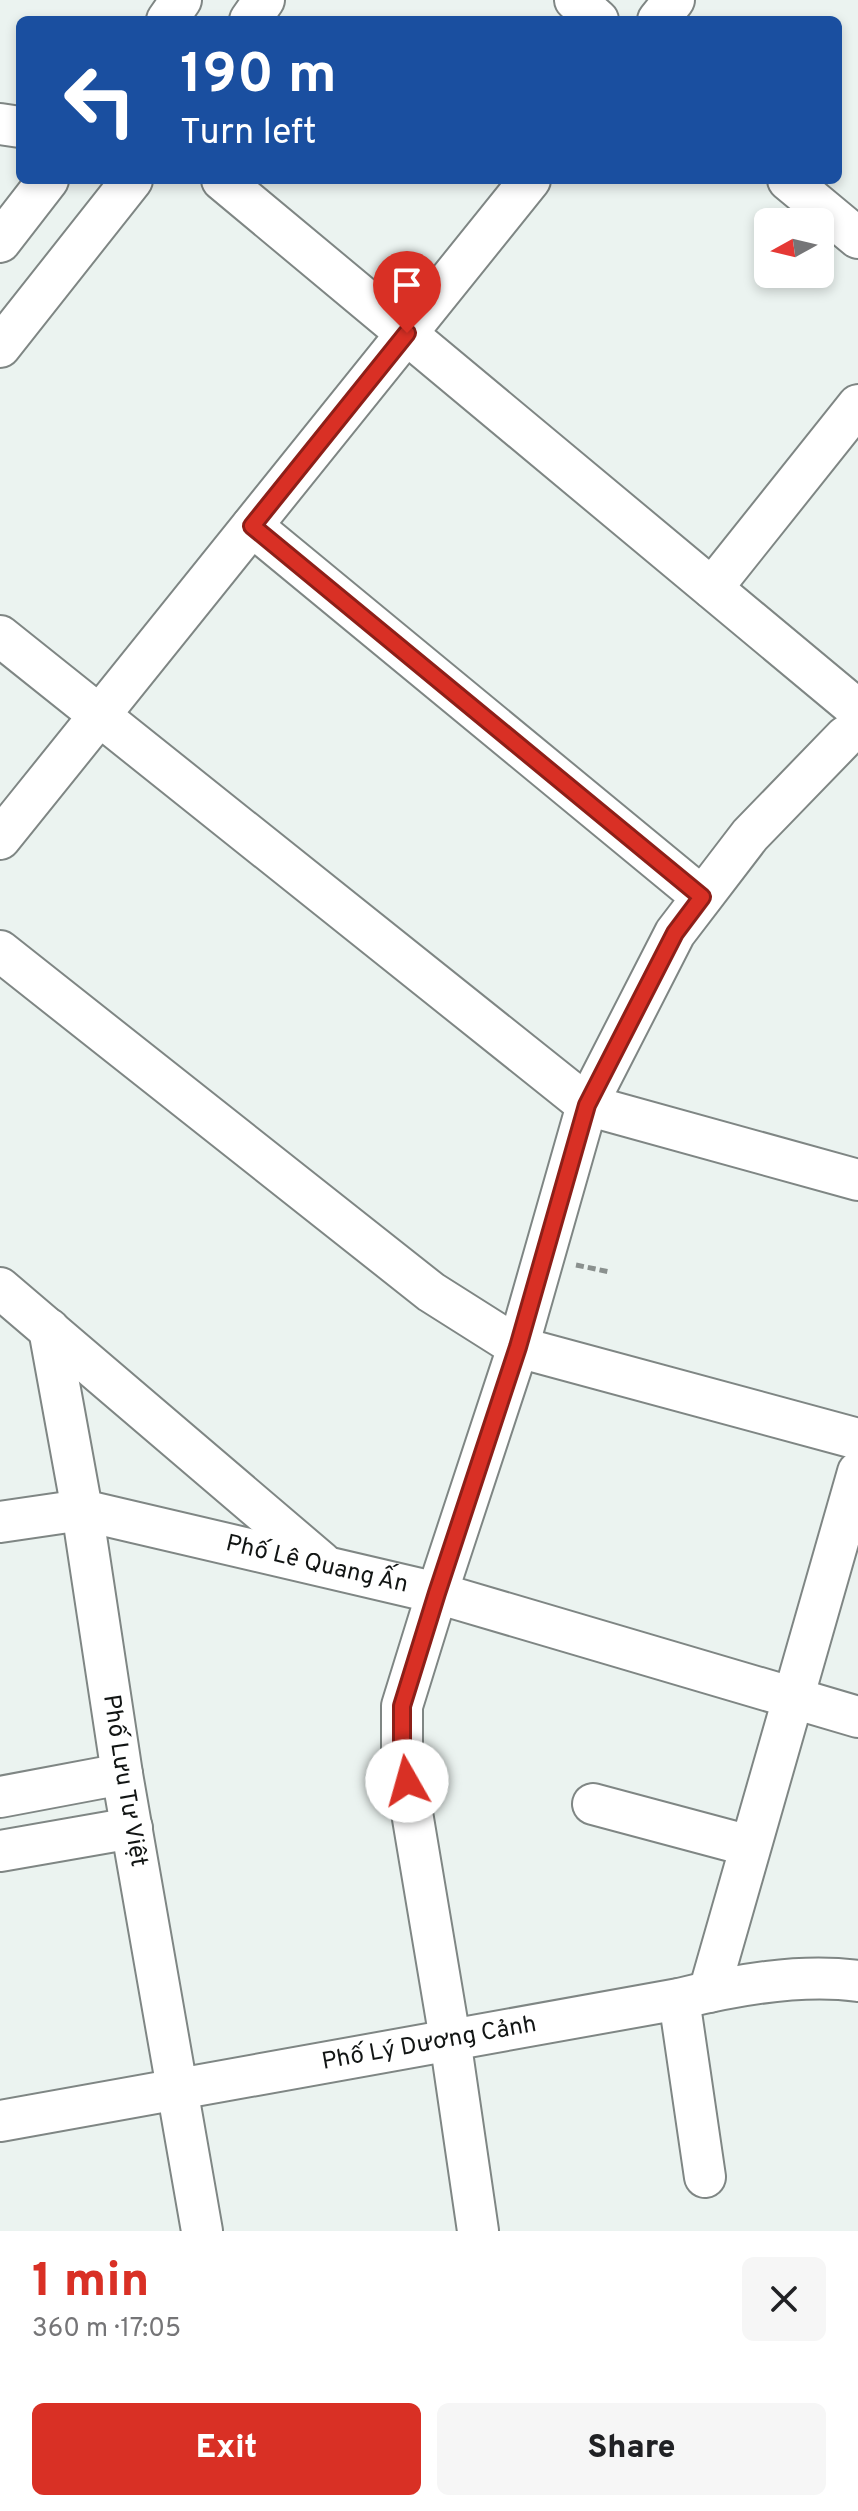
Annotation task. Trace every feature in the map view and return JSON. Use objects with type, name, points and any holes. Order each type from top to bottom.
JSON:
[{"type":"street","points":[[575,0],[593,16]]},
{"type":"street","points":[[661,16],[674,0]]},
{"type":"street","points":[[0,242],[45,184]]},
{"type":"street","points":[[0,347],[129,184]]},
{"type":"street","points":[[227,184],[858,710]]},
{"type":"street","points":[[0,839],[527,184]]},
{"type":"street","points":[[793,184],[858,238]]},
{"type":"street","points":[[712,588],[858,405]]},
{"type":"street","points":[[252,526],[702,897]]},
{"type":"street","points":[[0,636],[587,1105],[858,1180]]},
{"type":"street","points":[[478,2231],[450,2039],[402,1753],[402,1706],[518,1347],[587,1105],[675,933],[750,835],[845,737],[858,728]]},
{"type":"street","points":[[0,951],[431,1292],[518,1347],[858,1439]]},
{"type":"street","points":[[0,1288],[327,1567]]},
{"type":"street","name":"Phố Lưu Tư Việt","points":[[49,1329],[82,1510],[122,1774],[202,2231]]},
{"type":"street","points":[[705,2177],[694,1996],[750,1846],[858,1472]]},
{"type":"street","name":"Phố Lê Quang Ấn","points":[[0,1522],[82,1510],[437,1593],[858,1717]]},
{"type":"street","points":[[0,1797],[122,1774]]},
{"type":"street","points":[[593,1804],[750,1846]]},
{"type":"street","points":[[0,1851],[132,1828]]},
{"type":"street","name":"Phố Lý Dương Cảnh","points":[[0,2121],[694,1996],[795,1980],[858,1981]]},
{"type":"route","points":[[407,333],[252,526],[702,897],[675,933],[587,1105],[518,1347],[402,1706],[402,1753],[407,1781]]}]
